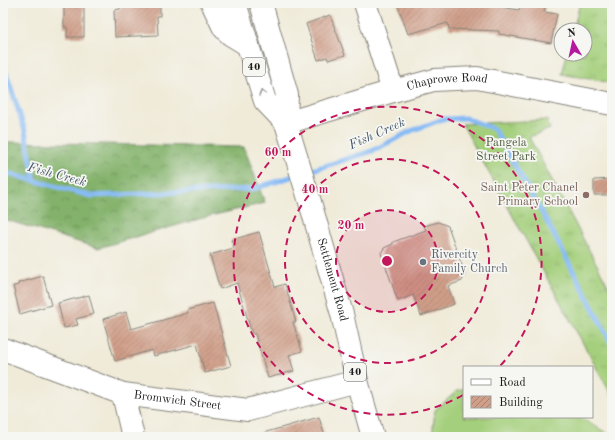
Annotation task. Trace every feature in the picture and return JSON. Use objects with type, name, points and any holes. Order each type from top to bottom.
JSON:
[{"type":"street","points":[[212,3],[224,28],[230,34],[248,45],[254,38],[255,25],[248,3]]},
{"type":"street","name":"Settlement Road","points":[[235,3],[265,101],[286,123]]},
{"type":"street","name":"Settlement Road","points":[[260,3],[287,95],[286,123],[342,314],[357,381],[373,437]]},
{"type":"street","points":[[365,3],[393,90]]},
{"type":"street","name":"Chaprowe Road","points":[[286,123],[393,90],[434,80],[455,78],[477,78],[612,104]]},
{"type":"street","name":"Bromwich Street","points":[[3,349],[123,394],[248,410],[357,381]]},
{"type":"street","points":[[123,394],[133,437]]},
{"type":"green space","points":[[580,3],[612,3],[612,83],[562,74],[565,62],[593,62],[593,22],[575,22]]},
{"type":"green space","name":"Pangela Street Park","points":[[547,120],[550,129],[529,137],[612,293],[612,396],[462,124]]},
{"type":"green space","points":[[3,141],[244,147],[265,203],[206,217],[98,248],[3,219]]},
{"type":"green space","points":[[463,389],[463,418],[582,418],[610,435],[610,437],[432,437],[435,410],[457,391]]},
{"type":"building","points":[[64,3],[84,3],[84,37],[67,37],[67,27],[64,27]]},
{"type":"building","points":[[121,3],[160,3],[160,16],[157,16],[158,35],[115,37],[114,10],[120,9]]},
{"type":"building","points":[[397,3],[488,3],[488,5],[519,10],[521,3],[546,3],[544,12],[557,14],[555,22],[553,22],[551,43],[499,34],[499,31],[449,29],[448,23],[408,34]]},
{"type":"building","points":[[330,15],[345,55],[328,60],[327,57],[318,60],[306,24]]},
{"type":"building","points":[[612,179],[612,195],[594,195],[594,180]]},
{"type":"building","name":"Rivercity Family Church","points":[[438,222],[448,226],[465,274],[462,281],[448,286],[454,304],[421,316],[413,295],[398,301],[381,253],[384,248],[393,244],[393,242],[426,230],[424,226]]},
{"type":"building","points":[[259,232],[275,287],[285,284],[296,322],[293,322],[302,351],[289,355],[294,371],[268,378],[255,334],[252,334],[237,283],[220,289],[210,255],[234,248],[231,240]]},
{"type":"building","points":[[43,276],[51,305],[20,314],[13,286],[19,285],[18,283]]},
{"type":"building","points":[[89,295],[94,314],[76,319],[78,325],[64,328],[58,303]]},
{"type":"building","points":[[213,303],[231,366],[205,373],[197,344],[154,356],[152,350],[115,361],[103,319],[126,312],[131,329],[188,313],[187,310]]},
{"type":"building","points":[[319,417],[325,437],[264,437],[263,433]]},
{"type":"waterway","points":[[3,63],[25,131],[35,181]]},
{"type":"waterway","name":"Fish Creek","points":[[306,172],[372,151],[411,131],[443,119],[466,118],[494,129],[545,218],[612,344]]},
{"type":"waterway","name":"Fish Creek","points":[[3,172],[91,196],[253,189],[297,175]]},
{"type":"place","name":"Saint Peter Chanel Primary School","points":[[586,195]]},
{"type":"place","name":"Rivercity Family Church","points":[[423,262]]}]
